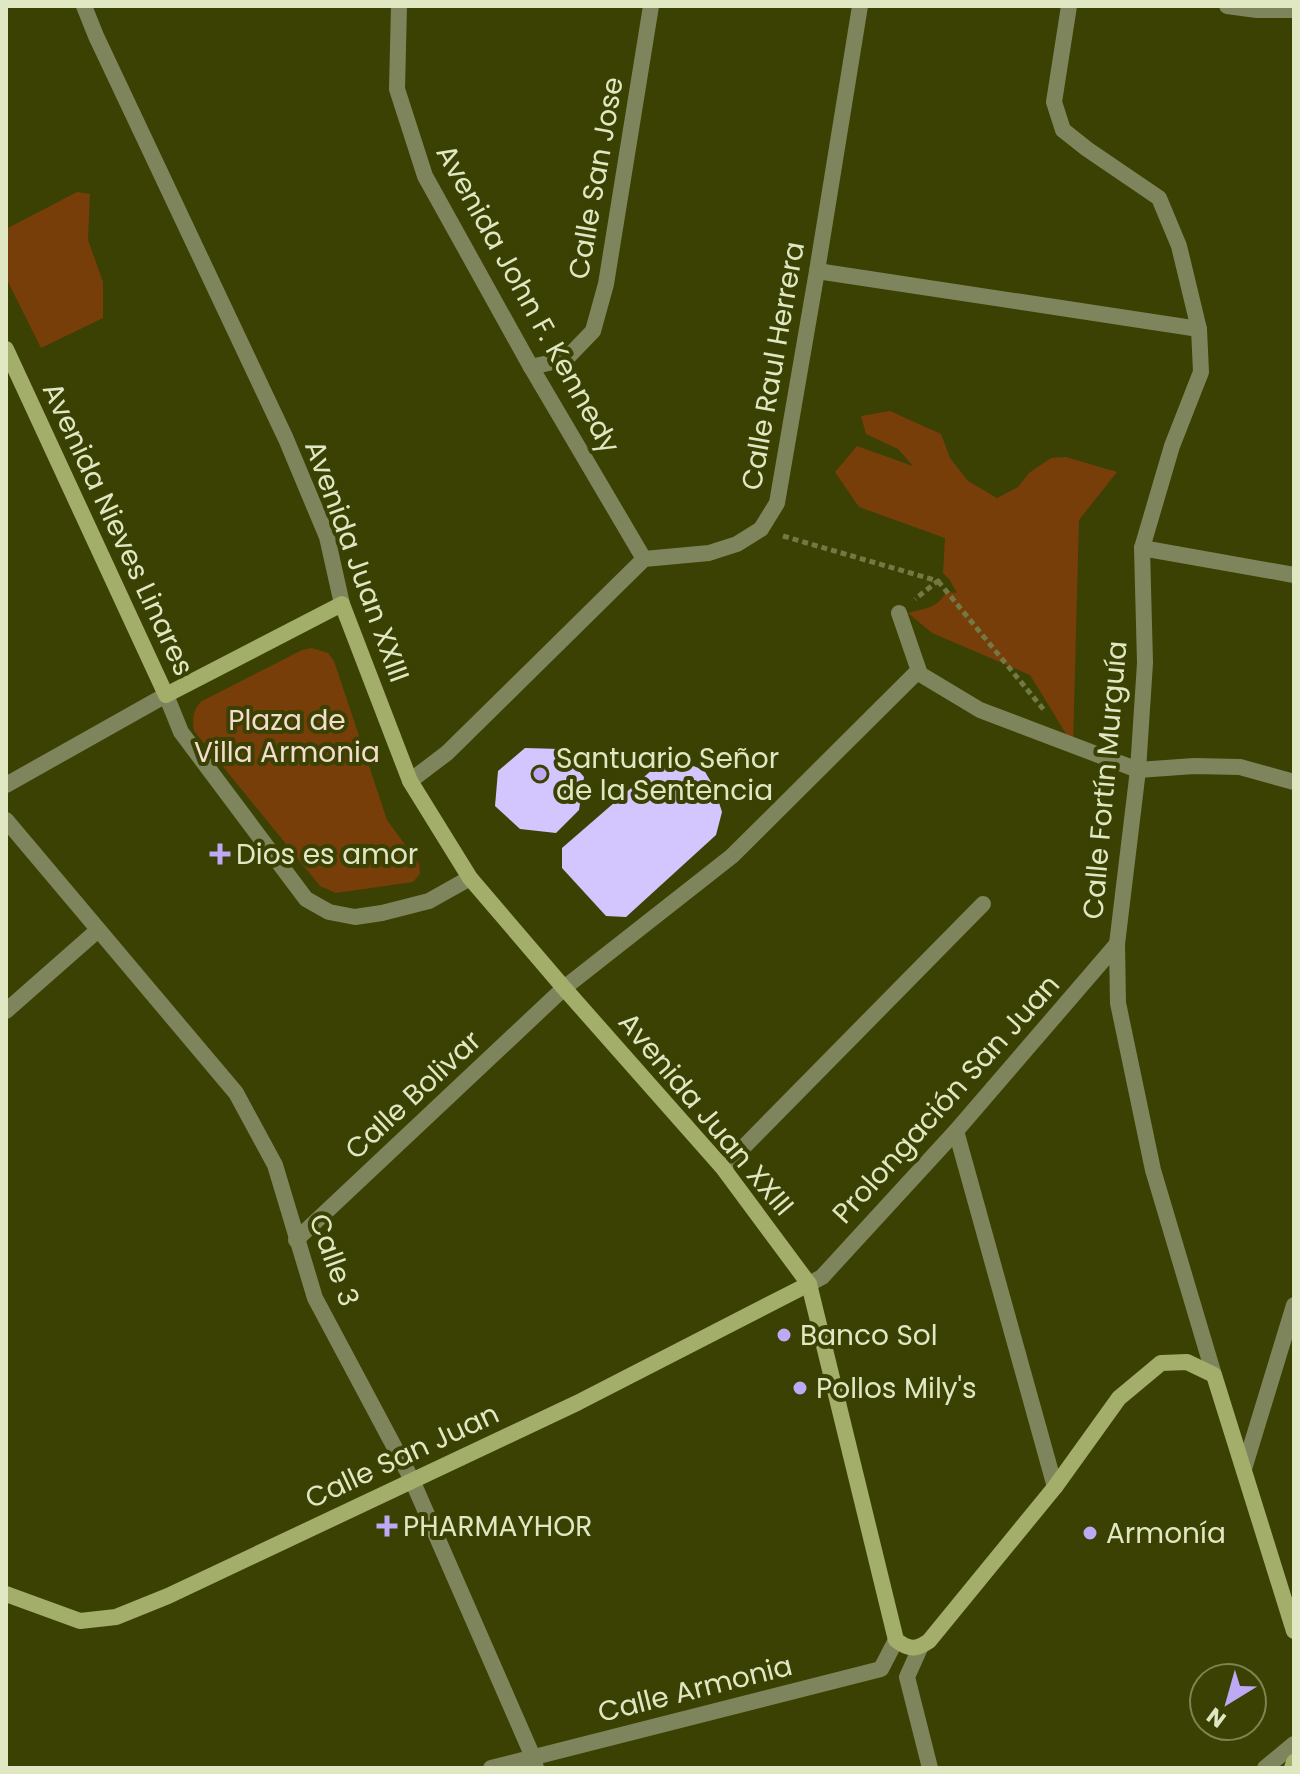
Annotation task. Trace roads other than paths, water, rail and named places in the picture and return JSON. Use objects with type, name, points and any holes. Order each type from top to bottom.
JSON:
[{"type":"main road","name":"Avenida Nieves Linares","points":[[6,349],[166,695]]},
{"type":"main road","points":[[166,695],[342,604]]},
{"type":"main road","name":"Avenida Juan XXIII","points":[[342,604],[410,781],[470,878],[723,1168],[809,1284],[896,1640]]},
{"type":"main road","name":"Calle San Juan","points":[[6,1594],[80,1621],[116,1617],[168,1596],[577,1403],[809,1284]]},
{"type":"main road","points":[[896,1640],[905,1647],[920,1648],[929,1641],[1055,1487],[1119,1398],[1161,1363],[1187,1362],[1214,1375],[1294,1631]]},
{"type":"main road","points":[[1292,1768],[1294,1762]]},
{"type":"street","name":"Avenida Juan XXIII","points":[[84,6],[286,439],[327,537],[342,604]]},
{"type":"street","name":"Avenida John F. Kennedy","points":[[399,6],[397,89],[425,176],[531,367],[644,559]]},
{"type":"street","name":"Calle San Jose","points":[[531,367],[566,359],[593,331],[606,284],[651,6]]},
{"type":"street","name":"Calle Raul Herrera","points":[[644,559],[709,553],[737,544],[761,529],[777,503],[860,6]]},
{"type":"street","name":"Calle Fortín Murguía","points":[[1069,6],[1054,102],[1063,130],[1159,198],[1179,246],[1199,329],[1201,372],[1172,446],[1142,548],[1145,663],[1138,770],[1117,944],[1118,1003],[1153,1170],[1214,1375]]},
{"type":"street","points":[[1227,6],[1294,10]]},
{"type":"street","points":[[817,271],[1199,329]]},
{"type":"street","points":[[1142,548],[1294,575]]},
{"type":"street","points":[[410,781],[447,753],[644,559]]},
{"type":"street","points":[[899,613],[920,674],[980,710],[1138,770],[1240,767],[1294,782]]},
{"type":"street","name":"Calle Bolivar","points":[[296,1240],[564,988],[732,856],[917,672],[920,674]]},
{"type":"street","points":[[6,785],[166,695]]},
{"type":"street","name":"Avenida Nieves Linares","points":[[166,695],[181,732],[306,899],[329,912],[355,917],[429,901],[470,878]]},
{"type":"street","name":"Calle 3","points":[[6,820],[236,1093],[275,1165],[315,1298],[412,1480],[534,1763]]},
{"type":"street","points":[[723,1168],[983,904]]},
{"type":"street","points":[[6,1011],[98,930]]},
{"type":"street","name":"Prolongación San Juan","points":[[809,1284],[822,1277],[956,1131],[1117,944]]},
{"type":"street","points":[[956,1131],[1055,1487]]},
{"type":"street","points":[[1244,1469],[1294,1305]]},
{"type":"street","name":"Calle Armonia","points":[[491,1768],[534,1763],[881,1669],[896,1640]]},
{"type":"street","points":[[920,1648],[907,1677],[930,1768]]},
{"type":"street","points":[[1265,1768],[1294,1744]]},
{"type":"place","name":"Santuario Señor de la Sentencia","points":[[540,774]]},
{"type":"place","name":"Dios es amor","points":[[220,854]]},
{"type":"place","name":"Banco Sol","points":[[784,1335]]},
{"type":"place","name":"Pollos Mily's","points":[[800,1388]]},
{"type":"place","name":"PHARMAYHOR","points":[[387,1526]]},
{"type":"place","name":"Armonía","points":[[1090,1533]]},
{"type":"park label","name":"Plaza de Villa Armonia","points":[[287,736]]}]
